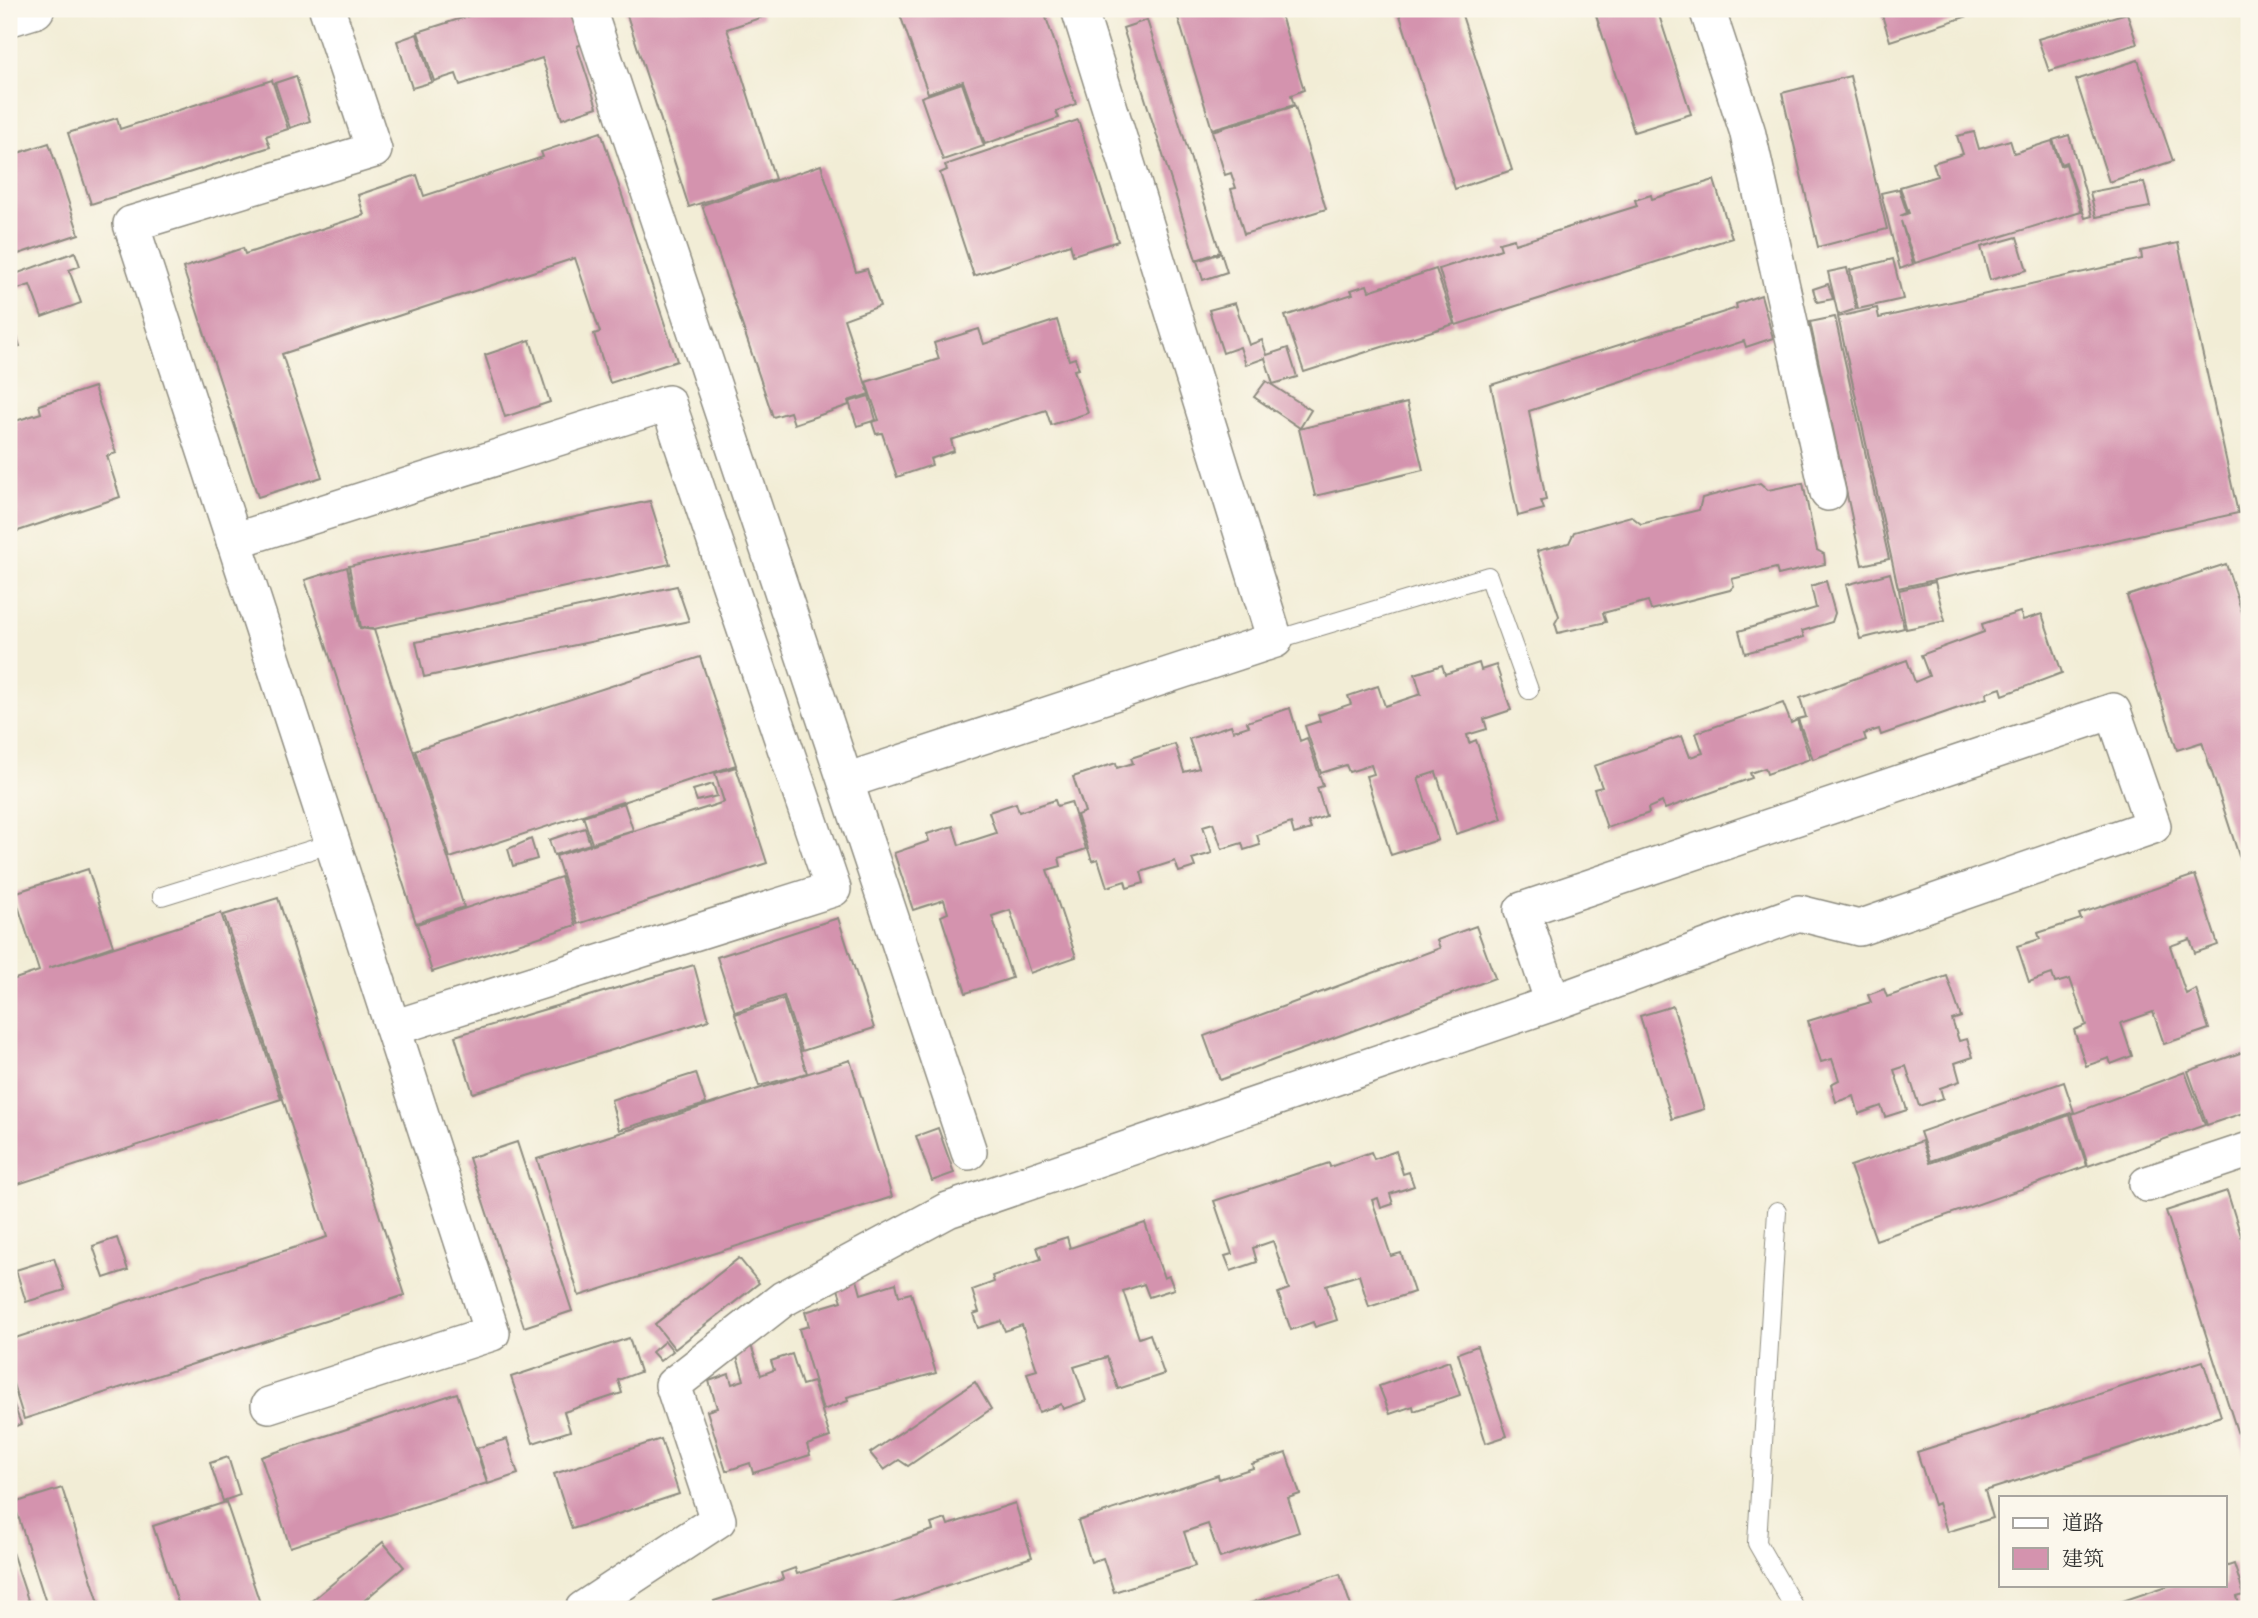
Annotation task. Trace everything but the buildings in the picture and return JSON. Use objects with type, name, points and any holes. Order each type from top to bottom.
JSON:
[{"type":"main road","points":[[9,17],[35,9]]},
{"type":"street","points":[[270,1405],[492,1333],[131,224],[374,150],[327,9]]},
{"type":"street","points":[[588,9],[969,1152]]},
{"type":"street","points":[[846,781],[1275,640],[1079,9]]},
{"type":"street","points":[[1707,9],[1747,130],[1828,493]]},
{"type":"street","points":[[234,541],[668,403],[833,890],[393,1028]]},
{"type":"street","points":[[583,1609],[718,1520],[673,1385],[783,1299],[948,1210],[1553,1003],[1799,913],[1858,928],[2153,826],[2113,710],[1522,910],[1553,1003]]},
{"type":"street","points":[[2147,1184],[2249,1150]]},
{"type":"lane","points":[[1275,640],[1488,576],[1529,690]]},
{"type":"lane","points":[[162,896],[333,843]]},
{"type":"lane","points":[[1777,1211],[1757,1543],[1794,1609]]}]
